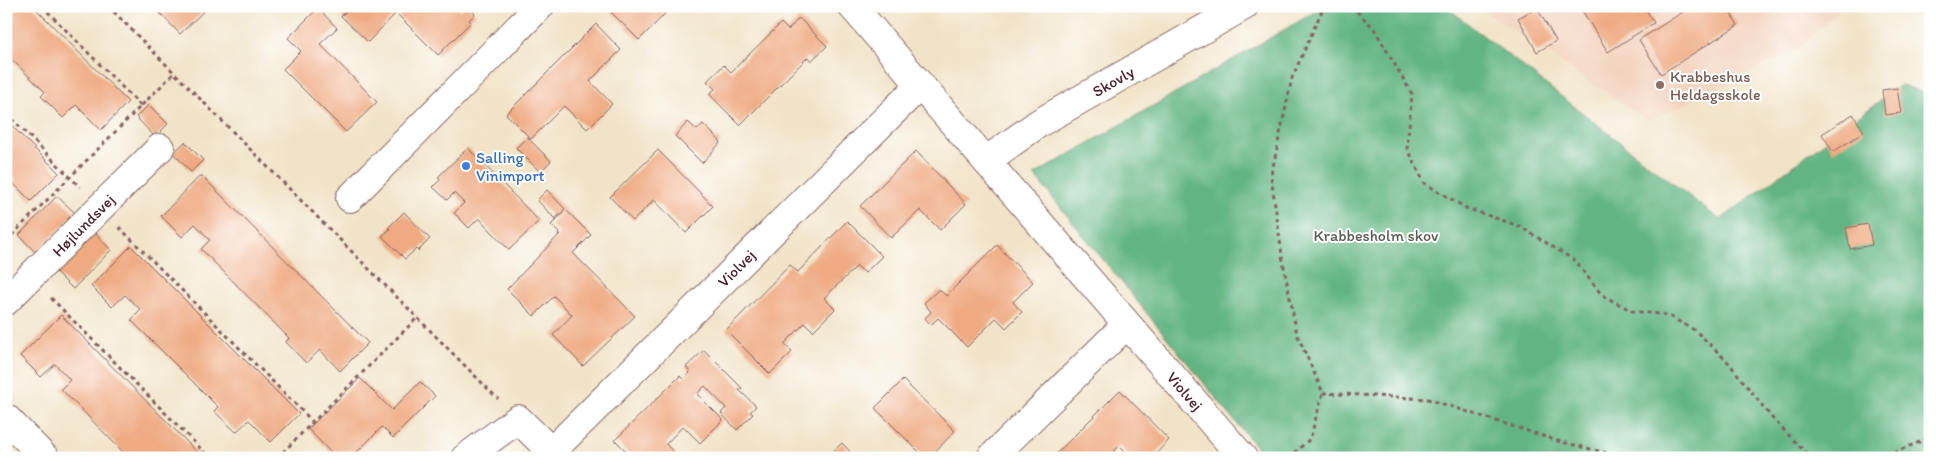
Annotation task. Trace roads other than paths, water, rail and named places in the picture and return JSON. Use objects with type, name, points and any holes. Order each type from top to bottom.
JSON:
[{"type":"street","points":[[350,198],[540,6]]},
{"type":"street","name":"Violvej","points":[[852,6],[1243,458]]},
{"type":"street","name":"Skovly","points":[[986,161],[1039,123],[1244,6]]},
{"type":"street","name":"Violvej","points":[[555,454],[920,85]]},
{"type":"street","name":"Højlundsvej","points":[[6,301],[160,148]]},
{"type":"street","points":[[992,458],[1128,324]]},
{"type":"street","points":[[6,418],[45,458]]},
{"type":"street","points":[[465,458],[518,419],[555,454]]},
{"type":"place","name":"Krabbeshus Heldagsskole","points":[[1660,85]]},
{"type":"place","name":"Salling Vinimport","points":[[466,166]]},
{"type":"park label","name":"Krabbesholm skov","points":[[1376,235]]}]
